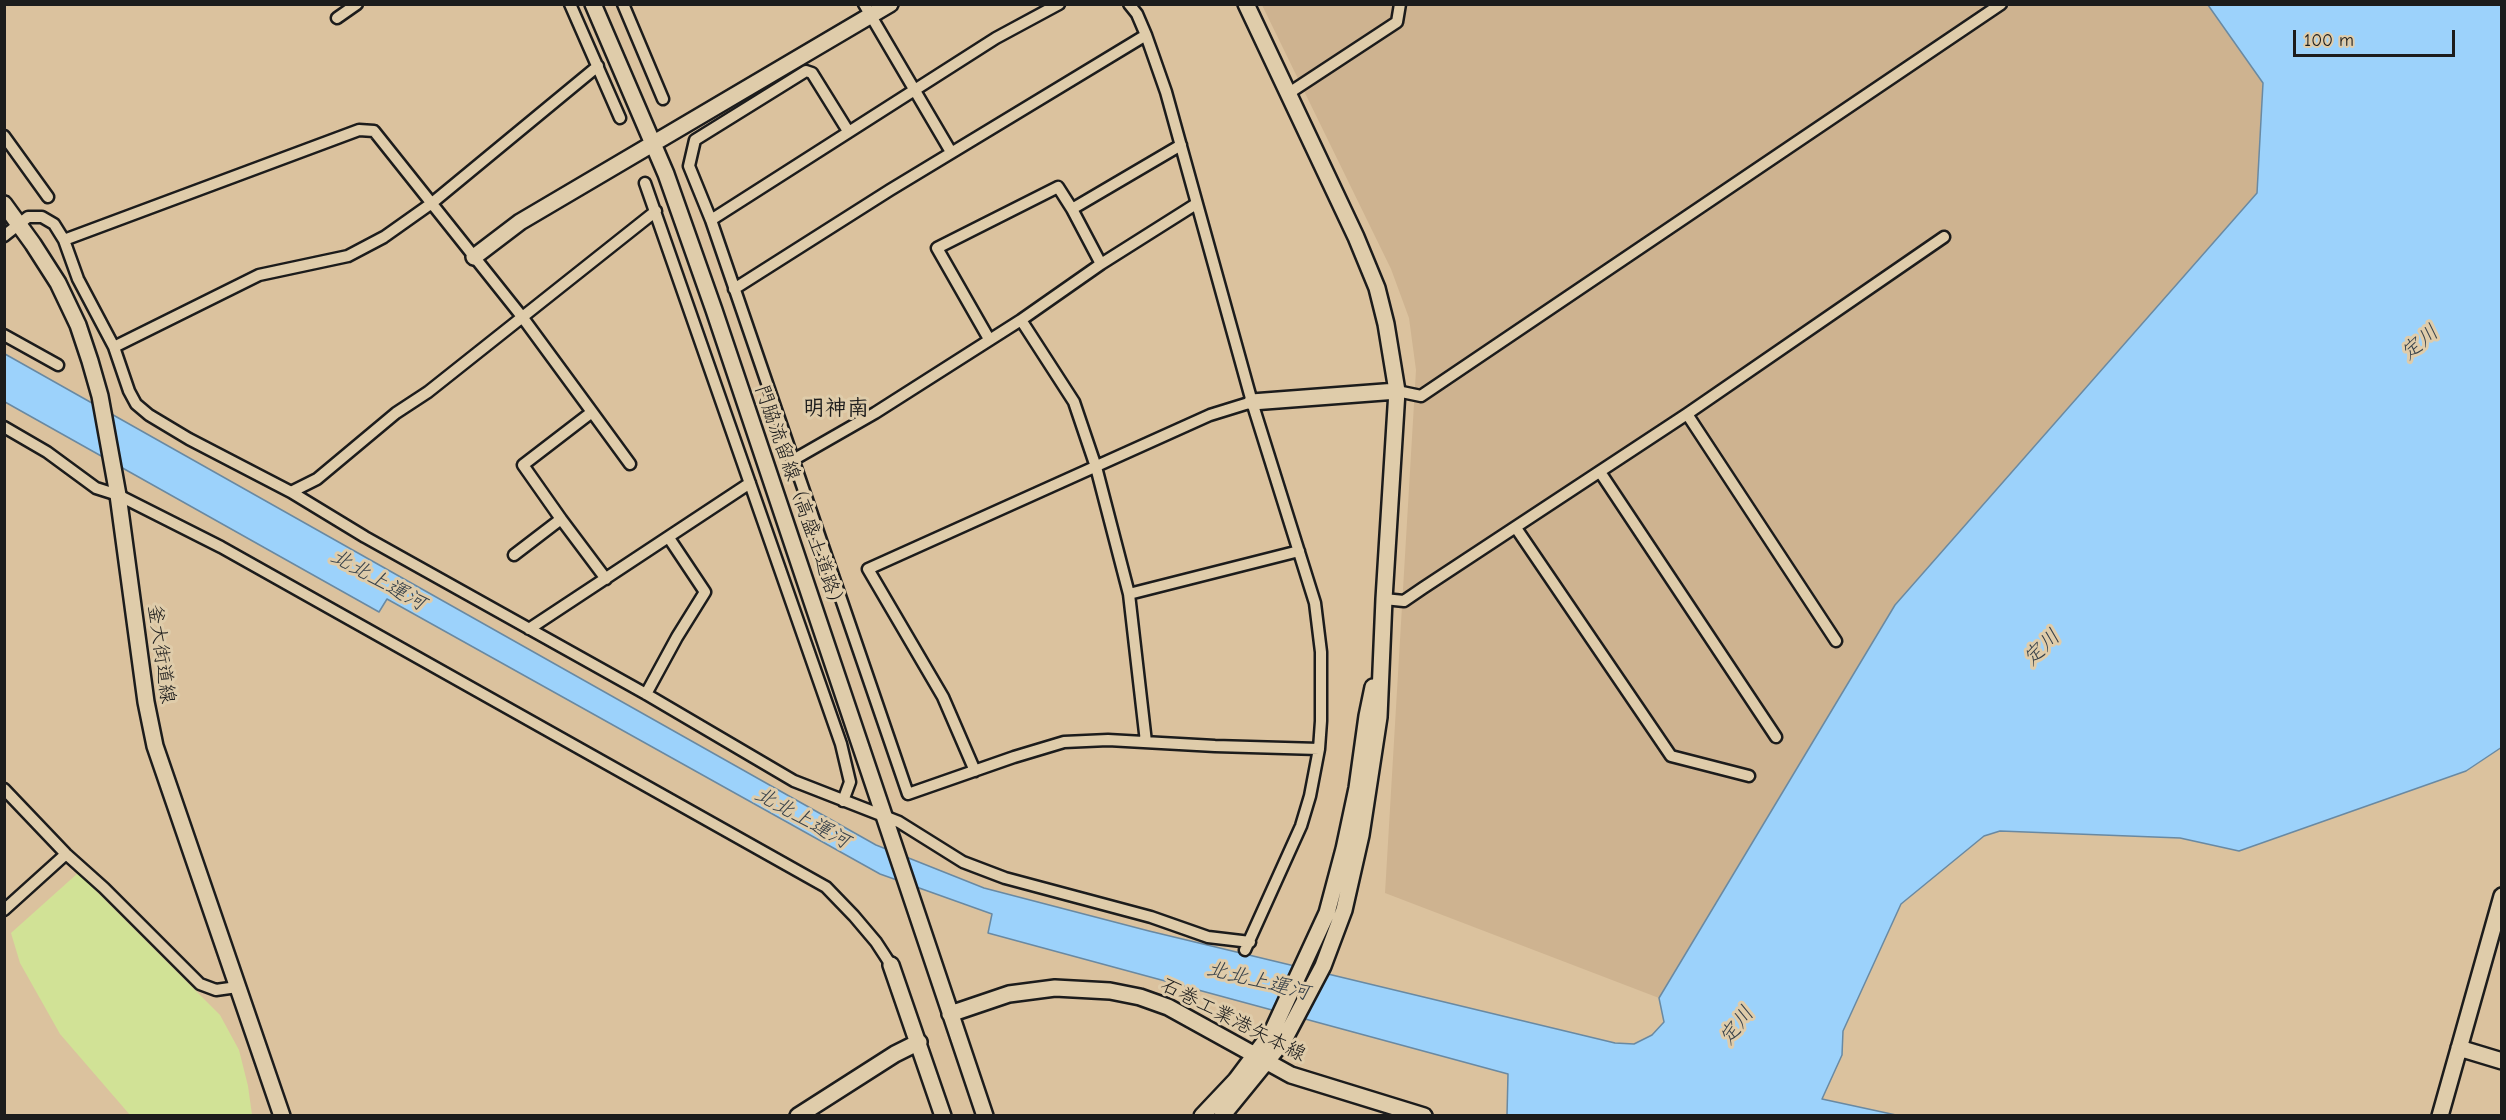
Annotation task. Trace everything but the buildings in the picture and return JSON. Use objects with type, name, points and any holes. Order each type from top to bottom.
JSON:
[{"type":"street","points":[[337,18],[357,4]]},
{"type":"street","points":[[570,4],[620,118]]},
{"type":"street","name":"門脇流留線（高盛土道路）","points":[[593,4],[653,146],[714,310],[950,1014]]},
{"type":"street","points":[[622,4],[663,99]]},
{"type":"street","points":[[474,257],[520,222],[653,146],[867,10],[890,4]]},
{"type":"street","points":[[711,220],[996,38],[1059,4]]},
{"type":"street","points":[[4,236],[28,217],[42,217],[54,224],[64,240],[78,279],[114,347],[129,392],[136,404],[149,416],[251,473],[291,492],[365,537],[646,694],[794,781],[899,822],[963,862],[1005,878],[1151,917],[1208,937],[1247,946],[1301,825],[1311,796],[1319,749],[1321,652],[1315,603],[1252,402],[1181,145],[1146,35],[1137,14],[1129,4]]},
{"type":"street","points":[[1202,1116],[1261,1060],[1292,1026],[1323,966],[1344,910],[1361,835],[1379,717],[1397,391],[1386,324],[1377,288],[1356,237],[1246,4]]},
{"type":"street","points":[[1289,93],[1397,22],[1400,4]]},
{"type":"street","points":[[975,771],[943,697],[868,569],[1210,415],[1252,402],[1397,391],[1421,396],[2001,4]]},
{"type":"street","points":[[867,10],[951,152]]},
{"type":"street","points":[[734,289],[951,152],[1146,35]]},
{"type":"street","points":[[114,347],[259,275],[348,256],[384,237],[432,203],[598,66]]},
{"type":"street","points":[[848,131],[812,73],[806,71],[695,140],[689,166],[711,220],[908,794],[1064,742],[1108,740],[1319,749]]},
{"type":"street","points":[[64,240],[359,130],[374,131],[522,318],[630,464]]},
{"type":"street","points":[[4,136],[48,197]]},
{"type":"street","points":[[1072,209],[1181,145]]},
{"type":"street","points":[[645,183],[846,763],[850,782],[843,801]]},
{"type":"street","points":[[989,339],[937,248],[1058,187],[1101,264]]},
{"type":"street","name":"釜大街道線","points":[[4,204],[19,223],[58,284],[78,325],[100,396],[116,488],[146,702],[155,746],[282,1116]]},
{"type":"street","points":[[793,460],[875,412],[1021,320],[1101,264],[1196,204]]},
{"type":"street","points":[[291,492],[317,478],[396,413],[428,392],[656,211]]},
{"type":"street","points":[[1384,599],[1404,601],[1687,414],[1944,237]]},
{"type":"street","points":[[1021,320],[1074,402],[1096,467],[1129,594],[1146,742]]},
{"type":"street","points":[[4,335],[58,365]]},
{"type":"street","points":[[592,412],[523,465],[606,579]]},
{"type":"street","points":[[1687,414],[1836,640]]},
{"type":"street","points":[[4,428],[47,452],[96,488],[116,488],[826,887],[862,925],[891,965],[943,1116]]},
{"type":"street","points":[[1600,471],[1776,737]]},
{"type":"street","points":[[528,629],[750,483]]},
{"type":"street","points":[[514,555],[561,519]]},
{"type":"street","points":[[1516,528],[1671,756],[1749,776]]},
{"type":"street","points":[[646,694],[676,637],[705,592],[669,538]]},
{"type":"street","points":[[1129,594],[1299,551]]},
{"type":"street","points":[[1222,1116],[1261,1060],[1327,913],[1357,788],[1366,716],[1381,655]]},
{"type":"street","points":[[4,789],[66,854],[104,888],[200,984],[216,990],[237,987]]},
{"type":"street","points":[[4,910],[66,854]]},
{"type":"street","points":[[2440,1116],[2501,898]]},
{"type":"street","name":"石巻工業港矢本線","points":[[950,1014],[1009,994],[1031,991],[1083,988],[1140,997],[1168,1007],[1291,1075],[1424,1116]]},
{"type":"street","points":[[950,1014],[985,1116]]},
{"type":"street","points":[[798,1116],[919,1041]]},
{"type":"street","points":[[2459,1048],[2502,1061]]},
{"type":"shaded area","points":[[1262,5],[2208,5],[2263,83],[2257,193],[1895,605],[1659,998],[1385,893],[1416,370],[1409,318],[1391,269]]},
{"type":"green space","points":[[78,873],[220,1015],[239,1050],[252,1115],[130,1115],[60,1034],[20,963],[11,933]]},
{"type":"water","points":[[2208,5],[2501,5],[2502,747],[2466,771],[2239,851],[2180,838],[2000,831],[1984,836],[1901,904],[1843,1031],[1842,1055],[1822,1099],[1896,1115],[1507,1115],[1508,1074],[988,933],[992,914],[880,874],[387,599],[379,612],[5,402],[5,354],[876,845],[984,888],[1149,931],[1615,1043],[1634,1044],[1652,1035],[1664,1022],[1659,998],[1895,605],[2257,193],[2263,83]]},
{"type":"district","name":"明神南","points":[[836,409]]},
{"type":"water label","name":"定川","points":[[2420,343]]},
{"type":"water label","name":"北北上運河","points":[[378,580]]},
{"type":"water label","name":"定川","points":[[2042,648]]},
{"type":"water label","name":"北北上運河","points":[[802,818]]},
{"type":"water label","name":"北北上運河","points":[[1258,981]]},
{"type":"water label","name":"定川","points":[[1737,1026]]}]
